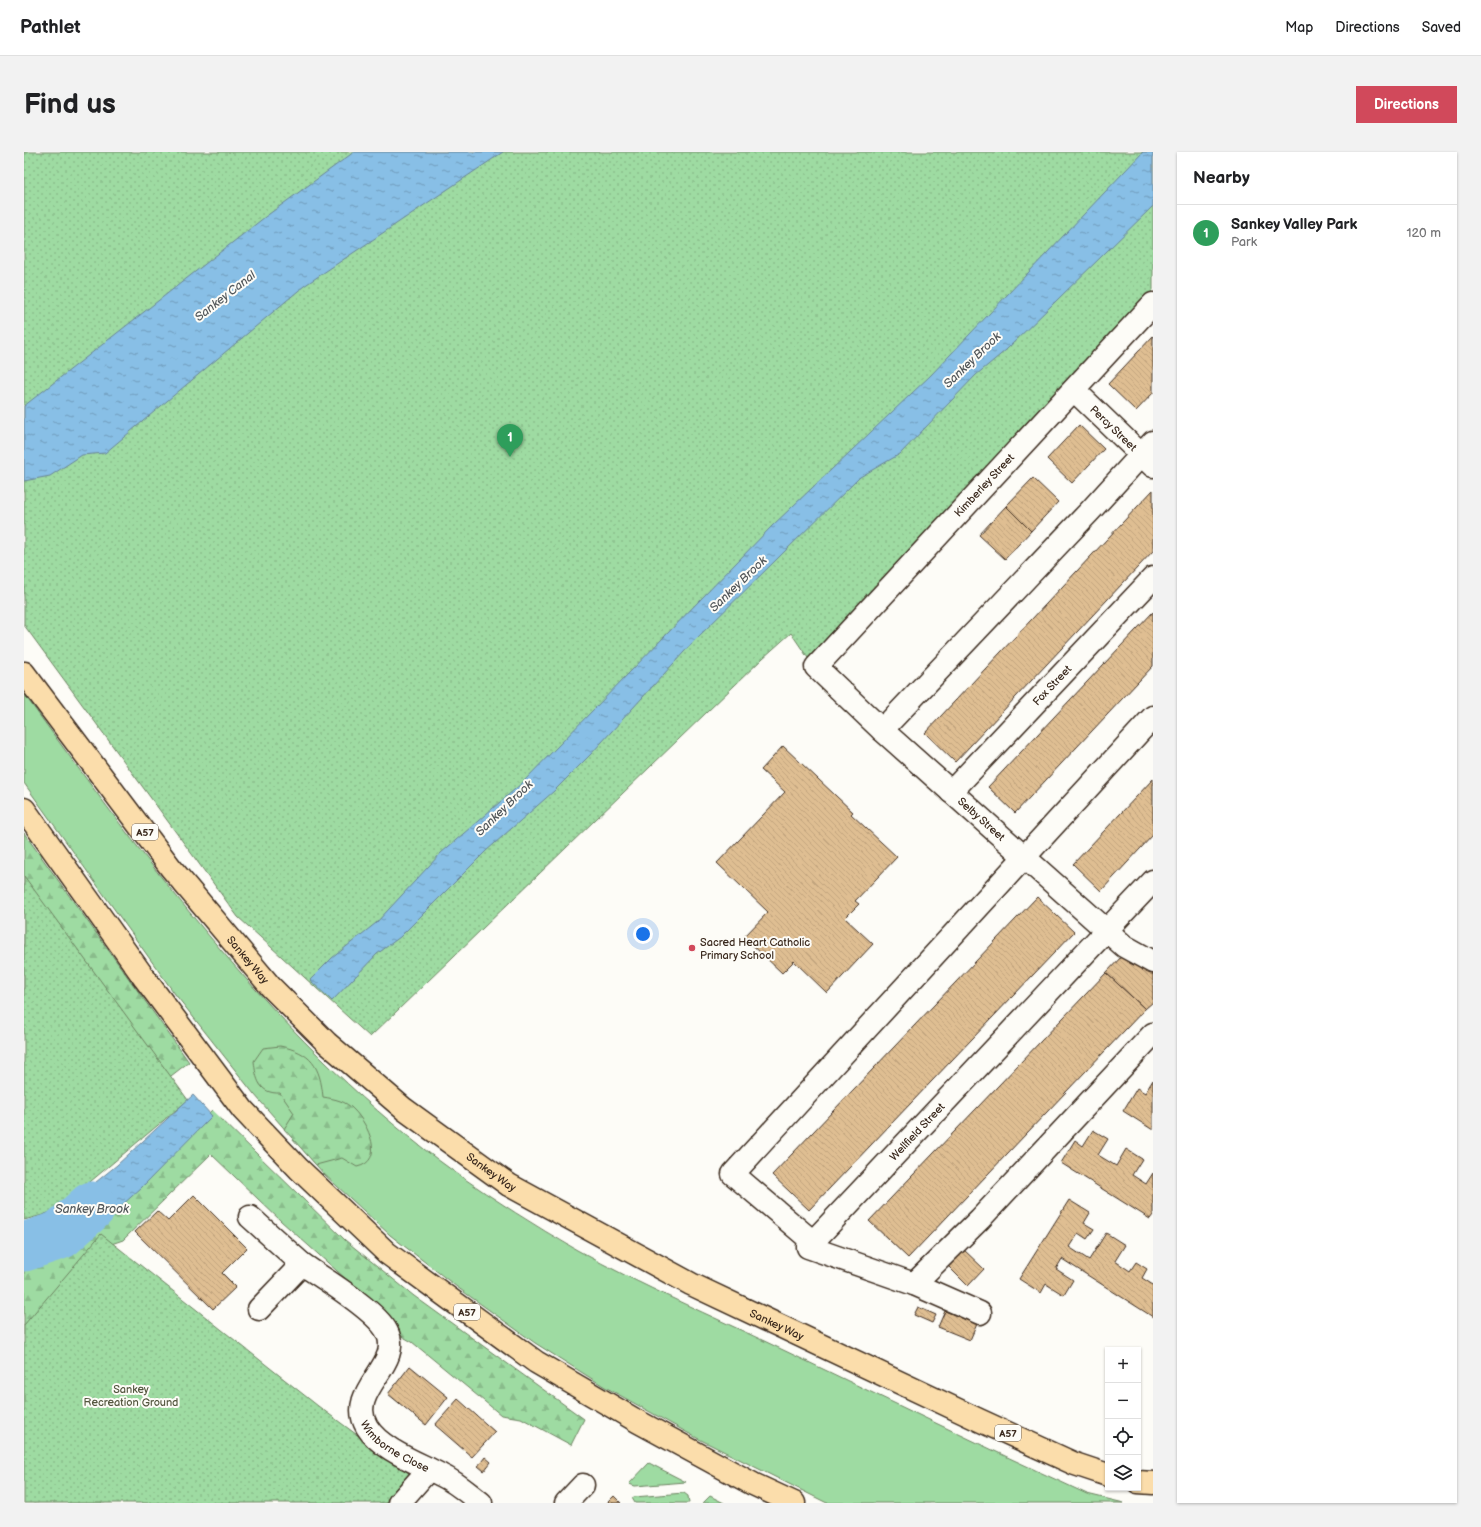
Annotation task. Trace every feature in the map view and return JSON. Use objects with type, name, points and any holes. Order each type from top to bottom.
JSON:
[{"type":"highway","name":"Sankey Way","points":[[24,673],[171,868],[271,987],[327,1043],[404,1109],[510,1185],[691,1284],[979,1420],[1075,1464],[1105,1474]]},
{"type":"highway","name":"A57","points":[[24,809],[145,979],[244,1110],[299,1169],[387,1253],[536,1362],[637,1421],[753,1484],[794,1503]]},
{"type":"highway","points":[[1141,1482],[1153,1483]]},
{"type":"street","name":"Kimberley Street","points":[[816,666],[1153,304]]},
{"type":"street","name":"Percy Street","points":[[1074,390],[1149,455]]},
{"type":"street","points":[[882,730],[1085,517],[1149,455]]},
{"type":"street","name":"Fox Street","points":[[951,792],[1153,578]]},
{"type":"street","name":"Selby Street","points":[[816,666],[882,730],[1124,946],[1153,962]]},
{"type":"street","points":[[980,1313],[914,1284],[808,1247],[813,1242],[733,1174],[1153,716]]},
{"type":"street","name":"Wellfield Street","points":[[813,1242],[1153,882]]},
{"type":"street","points":[[914,1284],[962,1237],[1153,1034]]},
{"type":"street","name":"Wimborne Close","points":[[250,1217],[302,1264],[370,1312],[388,1332],[391,1344],[388,1357],[370,1385],[364,1398],[362,1412],[364,1422],[374,1436],[390,1448],[457,1484],[481,1503]]},
{"type":"street","points":[[259,1309],[302,1264]]},
{"type":"street","points":[[399,1503],[430,1469]]},
{"type":"street","points":[[566,1503],[583,1485]]},
{"type":"green space","points":[[24,152],[1153,152],[1153,290],[808,658],[791,633],[763,658],[370,1037],[238,917],[24,625]]},
{"type":"green space","points":[[24,694],[119,823],[170,888],[222,951],[276,1012],[333,1070],[393,1124],[456,1173],[546,1232],[627,1276],[1087,1494],[1124,1503],[827,1503],[697,1438],[605,1387],[535,1343],[457,1287],[390,1235],[324,1174],[254,1094],[175,994],[24,783]]},
{"type":"green space","points":[[24,833],[189,1062],[140,1100],[24,990]]},
{"type":"green space","points":[[24,876],[188,1100],[54,1212],[24,1220]]},
{"type":"green space","points":[[280,1046],[291,1049],[307,1057],[317,1069],[322,1086],[323,1097],[344,1102],[359,1116],[369,1133],[372,1142],[371,1158],[366,1163],[357,1167],[342,1158],[316,1165],[284,1129],[294,1113],[280,1093],[273,1093],[263,1088],[256,1074],[254,1061],[263,1048]]},
{"type":"green space","points":[[212,1110],[345,1240],[414,1296],[584,1419],[571,1445],[521,1418],[501,1415],[412,1342],[368,1317],[346,1279],[281,1221],[211,1154],[123,1240],[91,1251],[24,1335],[24,1253],[68,1238],[106,1209]]},
{"type":"green space","name":"Sankey Recreation Ground","points":[[101,1234],[318,1406],[418,1480],[396,1503],[24,1503],[24,1325]]},
{"type":"green space","points":[[649,1463],[686,1482],[635,1486],[629,1484]]},
{"type":"green space","points":[[684,1493],[688,1496],[689,1503],[635,1503],[632,1498],[634,1497]]},
{"type":"green space","points":[[710,1496],[724,1503],[703,1503]]},
{"type":"water","name":"Sankey Canal","points":[[354,152],[503,152],[304,286],[105,453],[82,455],[50,476],[24,481],[24,406],[265,217]]},
{"type":"water","name":"Sankey Brook","points":[[1143,152],[1153,152],[1153,206],[1006,350],[976,375],[900,454],[860,477],[694,641],[591,754],[554,791],[486,851],[400,937],[377,954],[332,1001],[310,980],[332,958],[376,923],[441,853],[522,783],[772,526],[931,375]]},
{"type":"water","name":"Sankey Brook","points":[[193,1095],[212,1116],[142,1187],[98,1227],[24,1246],[24,1223],[69,1204],[117,1165]]},
{"type":"building","points":[[1153,336],[1153,393],[1136,411],[1108,384]]},
{"type":"building","points":[[1079,425],[1104,449],[1072,483],[1047,459]]},
{"type":"building","points":[[1033,478],[1058,502],[1031,531],[1006,506]]},
{"type":"building","points":[[1153,490],[1153,551],[955,762],[925,733]]},
{"type":"building","points":[[1006,506],[1031,531],[1005,559],[979,535]]},
{"type":"building","points":[[1153,612],[1153,666],[1015,813],[988,787]]},
{"type":"building","points":[[783,746],[853,812],[851,814],[897,857],[855,901],[859,904],[845,918],[873,944],[827,993],[794,961],[782,973],[744,937],[768,912],[717,863],[785,792],[761,770]]},
{"type":"building","points":[[1153,779],[1153,835],[1101,891],[1073,864]]},
{"type":"building","points":[[1037,897],[1074,932],[809,1210],[772,1175]]},
{"type":"building","points":[[1123,955],[1153,974],[1153,1002],[1145,1009],[1106,973]]},
{"type":"building","points":[[1106,973],[1145,1009],[908,1258],[869,1221]]},
{"type":"building","points":[[1153,1080],[1153,1130],[1123,1111],[1137,1088],[1145,1093]]},
{"type":"building","points":[[1093,1130],[1108,1139],[1098,1155],[1116,1166],[1126,1149],[1142,1159],[1132,1175],[1146,1184],[1153,1173],[1153,1215],[1150,1219],[1061,1163],[1075,1140],[1083,1146]]},
{"type":"building","points":[[194,1195],[247,1248],[222,1273],[236,1287],[213,1309],[135,1232],[157,1211],[168,1221]]},
{"type":"building","points":[[1069,1200],[1090,1213],[1084,1223],[1094,1229],[1087,1239],[1078,1233],[1069,1247],[1089,1260],[1106,1233],[1125,1245],[1115,1261],[1130,1271],[1136,1262],[1147,1269],[1142,1278],[1153,1285],[1153,1317],[1062,1259],[1056,1269],[1073,1280],[1064,1295],[1046,1284],[1041,1293],[1019,1279]]},
{"type":"building","points":[[962,1248],[984,1269],[968,1286],[946,1264]]},
{"type":"building","points":[[918,1307],[936,1315],[932,1323],[914,1315]]},
{"type":"building","points":[[945,1311],[977,1324],[970,1340],[938,1327]]},
{"type":"building","points":[[410,1366],[448,1397],[426,1425],[388,1394]]},
{"type":"building","points":[[458,1399],[495,1432],[472,1457],[435,1425]]},
{"type":"building","points":[[485,1457],[491,1462],[484,1471],[478,1466]]},
{"type":"building","points":[[614,1496],[621,1503],[607,1503]]},
{"type":"waterway","name":"Sankey Brook","points":[[24,1247],[60,1235],[92,1206]]},
{"type":"place","name":"Sankey Valley Park","points":[[510,457]]},
{"type":"place","name":"Sacred Heart Catholic Primary School","points":[[692,948]]}]
